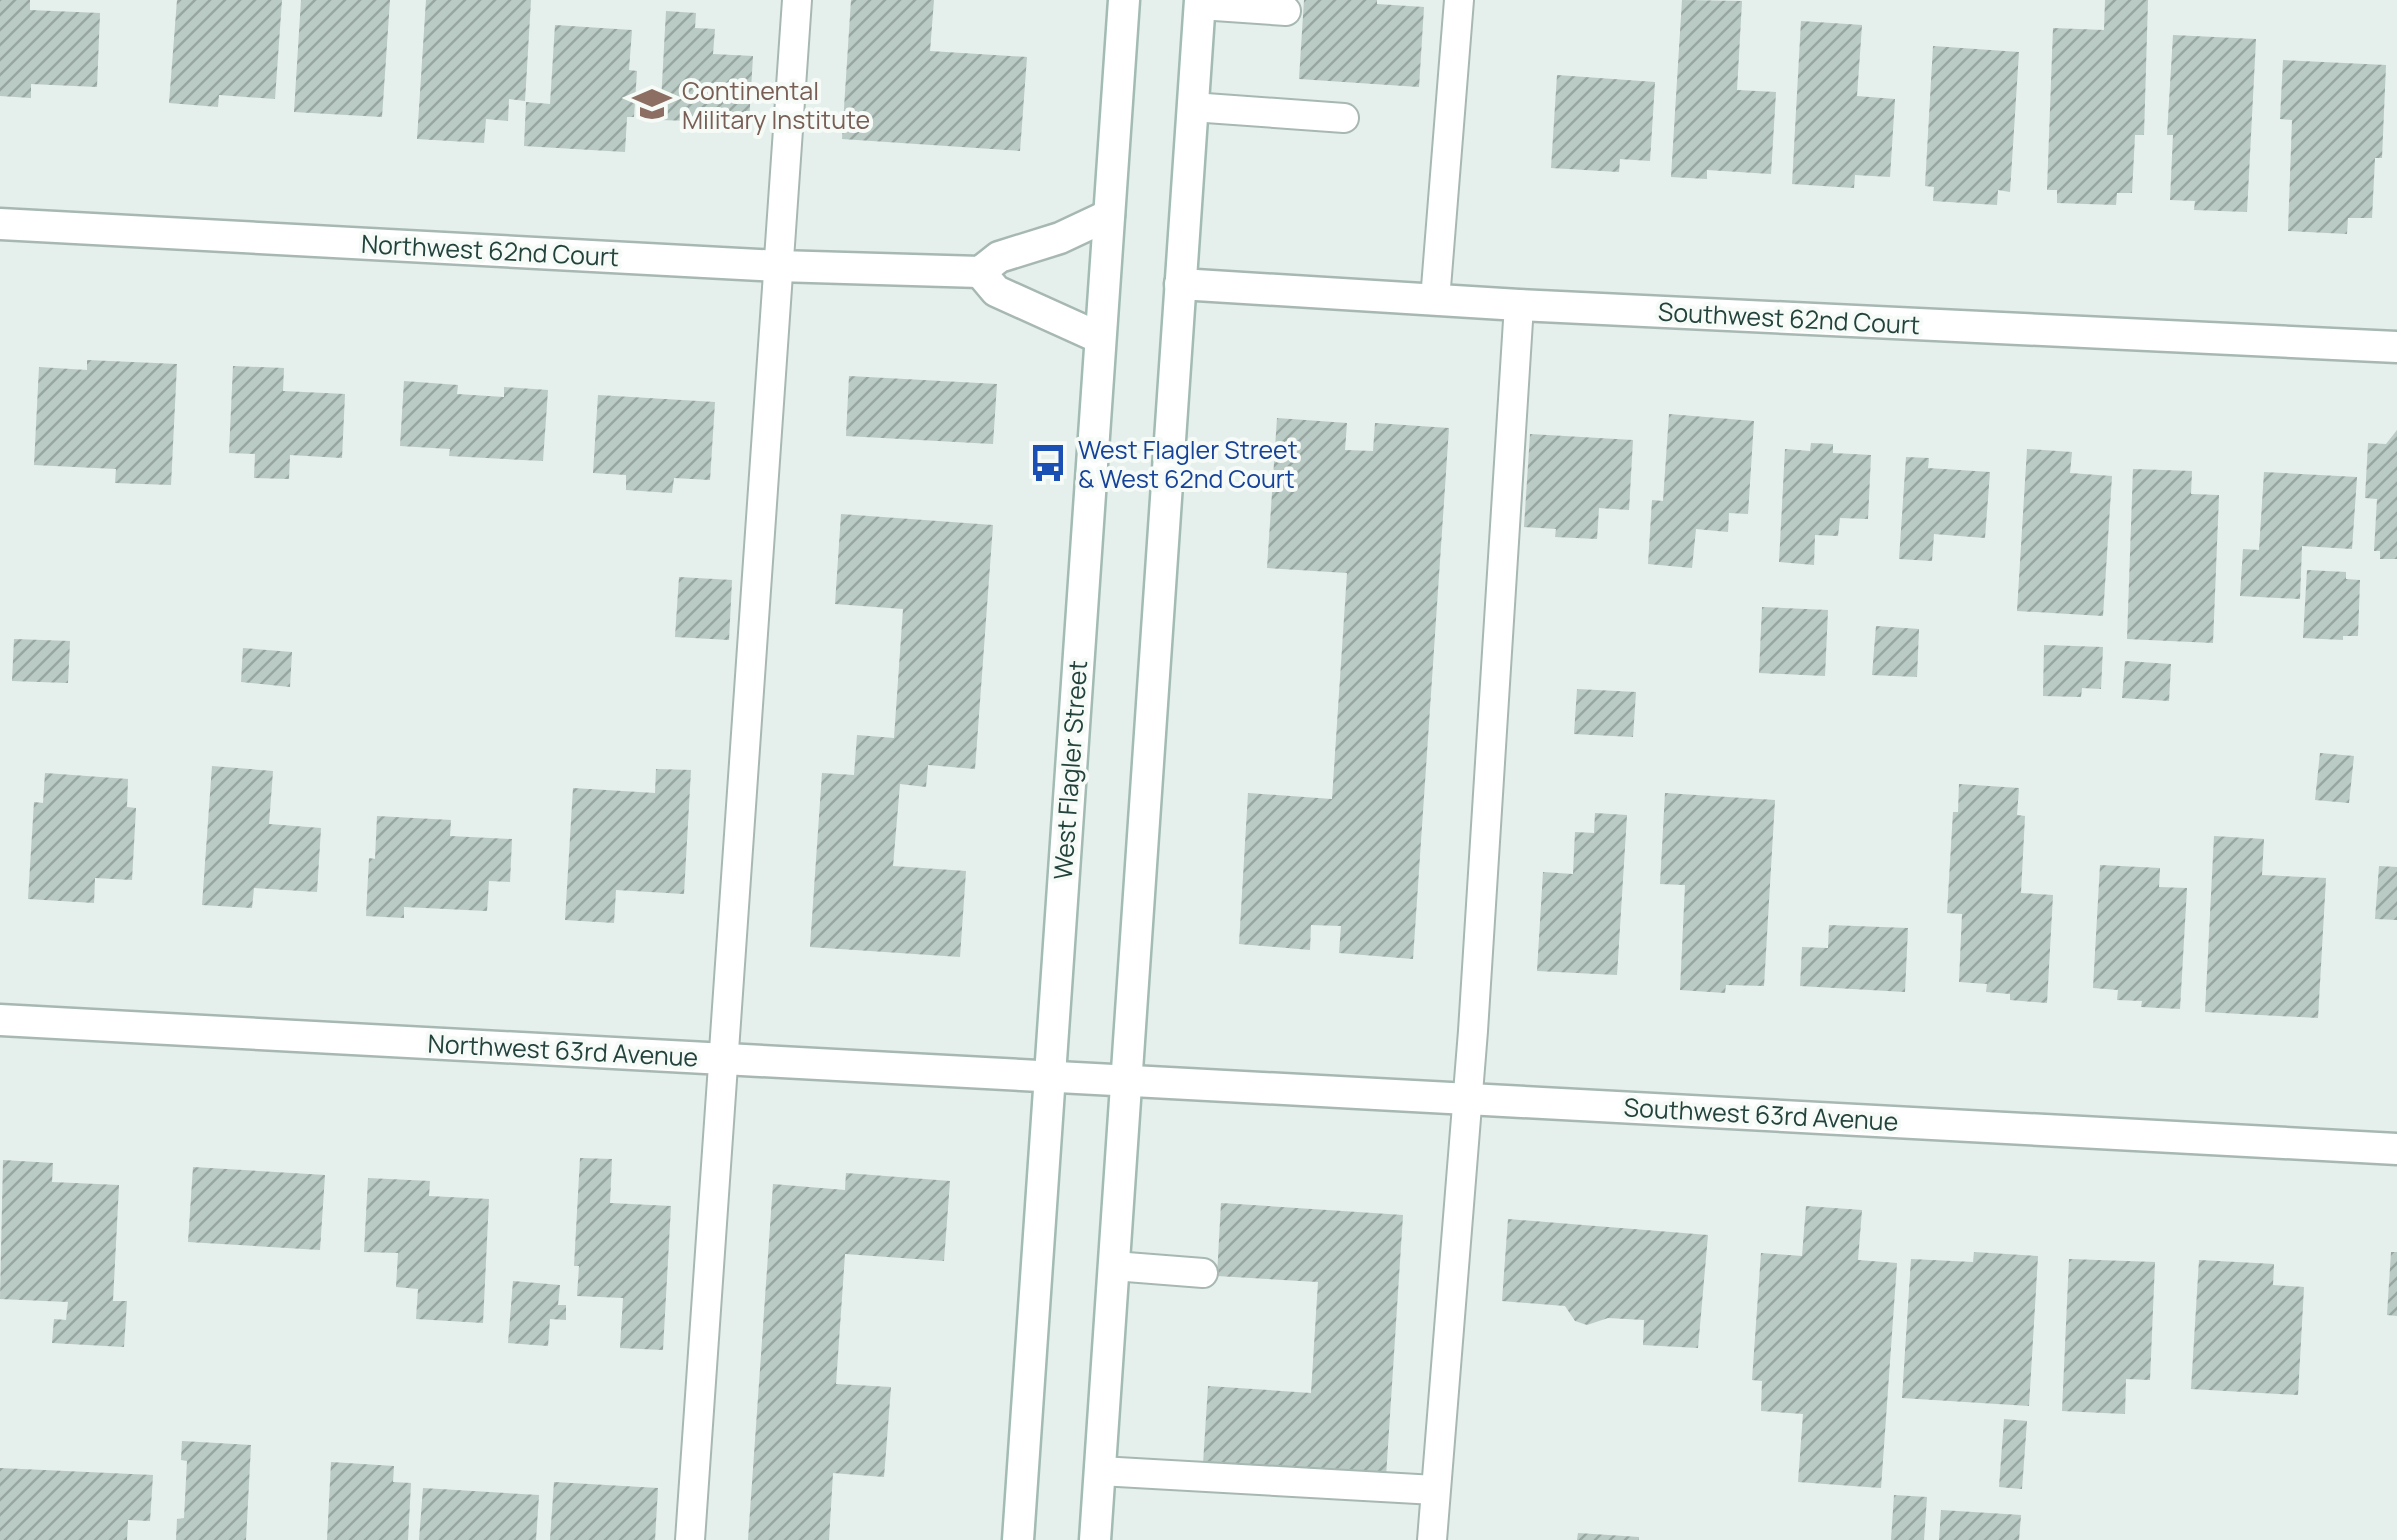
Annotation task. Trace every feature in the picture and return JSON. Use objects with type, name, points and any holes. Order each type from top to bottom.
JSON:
[{"type":"street","name":"West Flagler Street","points":[[1018,1540],[1124,0]]},
{"type":"street","points":[[1096,1540],[1200,2]]},
{"type":"street","name":"Northwest 62nd Court","points":[[0,224],[778,266],[980,272],[1000,256],[1060,238],[1109,215]]},
{"type":"street","points":[[980,272],[996,291],[1100,338]]},
{"type":"street","name":"Southwest 62nd Court","points":[[1180,284],[1519,305],[2397,347]]},
{"type":"street","name":"Northwest 63rd Avenue","points":[[0,1020],[1126,1080]]},
{"type":"street","name":"Southwest 63rd Avenue","points":[[1126,1080],[2397,1150]]},
{"type":"lane","points":[[690,1540],[798,0]]},
{"type":"lane","points":[[1434,300],[1458,0]]},
{"type":"lane","points":[[1200,2],[1286,11]]},
{"type":"lane","points":[[1192,107],[1344,118]]},
{"type":"lane","points":[[1432,1540],[1468,1098],[1519,305]]},
{"type":"lane","points":[[1114,1266],[1203,1273]]},
{"type":"lane","points":[[1100,1470],[1435,1490]]},
{"type":"building","points":[[0,0],[30,0],[30,10],[100,13],[97,87],[31,84],[31,98],[0,96]]},
{"type":"building","points":[[177,0],[282,0],[275,99],[219,95],[218,107],[169,103]]},
{"type":"building","points":[[301,0],[390,0],[382,117],[294,112]]},
{"type":"building","points":[[426,0],[531,0],[525,101],[509,99],[508,121],[486,119],[484,143],[417,139]]},
{"type":"building","points":[[851,0],[934,0],[930,51],[1027,57],[1020,151],[842,139]]},
{"type":"building","points":[[1304,0],[1377,0],[1377,4],[1424,7],[1419,87],[1299,79]]},
{"type":"building","points":[[1682,0],[1742,1],[1737,90],[1776,92],[1771,174],[1707,170],[1707,179],[1671,177]]},
{"type":"building","points":[[2105,0],[2148,0],[2144,135],[2135,135],[2132,193],[2117,193],[2116,205],[2057,203],[2057,190],[2047,190],[2053,28],[2104,30]]},
{"type":"building","points":[[666,11],[696,13],[695,28],[715,29],[713,54],[753,56],[749,123],[724,122],[724,130],[690,128],[690,121],[660,120]]},
{"type":"building","points":[[1801,21],[1862,25],[1857,96],[1895,99],[1890,177],[1855,175],[1854,188],[1792,184]]},
{"type":"building","points":[[555,25],[632,30],[629,70],[637,71],[634,117],[627,117],[625,152],[524,146],[526,102],[550,104]]},
{"type":"building","points":[[2173,35],[2256,39],[2247,212],[2194,210],[2195,201],[2170,200],[2173,135],[2167,135]]},
{"type":"building","points":[[1933,46],[2019,52],[2010,192],[1998,190],[1997,205],[1933,201],[1934,187],[1925,186]]},
{"type":"building","points":[[2283,60],[2386,65],[2382,158],[2375,158],[2372,218],[2348,218],[2347,234],[2288,231],[2292,120],[2280,119]]},
{"type":"building","points":[[1557,75],[1655,82],[1650,161],[1620,159],[1619,172],[1551,168]]},
{"type":"building","points":[[87,360],[177,364],[171,485],[115,483],[116,469],[34,465],[39,367],[87,370]]},
{"type":"building","points":[[233,366],[284,368],[283,391],[345,394],[342,458],[290,455],[289,479],[254,478],[255,454],[229,453]]},
{"type":"building","points":[[849,376],[997,384],[993,444],[846,436]]},
{"type":"building","points":[[404,381],[458,385],[457,394],[504,397],[504,387],[548,390],[543,461],[449,456],[450,449],[400,446]]},
{"type":"building","points":[[598,395],[715,402],[710,480],[674,478],[672,493],[626,490],[626,475],[593,473]]},
{"type":"building","points":[[1669,414],[1754,421],[1748,514],[1729,513],[1728,532],[1696,529],[1692,568],[1648,564],[1652,500],[1663,501]]},
{"type":"building","points":[[1277,418],[1347,423],[1345,450],[1373,451],[1375,423],[1449,428],[1413,959],[1339,953],[1341,926],[1311,925],[1310,950],[1239,944],[1248,793],[1332,799],[1347,573],[1267,568]]},
{"type":"building","points":[[2397,430],[2397,559],[2380,559],[2380,551],[2374,551],[2377,499],[2365,498],[2368,443],[2386,444]]},
{"type":"building","points":[[1530,434],[1633,440],[1629,510],[1599,508],[1597,539],[1555,537],[1556,529],[1524,527]]},
{"type":"building","points":[[1811,443],[1833,444],[1833,453],[1871,455],[1868,519],[1840,518],[1838,536],[1815,535],[1814,565],[1779,562],[1785,449],[1810,451]]},
{"type":"building","points":[[2027,449],[2072,452],[2070,473],[2112,476],[2103,616],[2017,611]]},
{"type":"building","points":[[1906,457],[1929,458],[1928,468],[1990,472],[1985,538],[1934,534],[1932,561],[1899,559]]},
{"type":"building","points":[[2133,469],[2192,471],[2191,494],[2219,495],[2213,643],[2127,639]]},
{"type":"building","points":[[2264,472],[2357,477],[2352,549],[2302,546],[2300,599],[2240,596],[2243,549],[2259,550]]},
{"type":"building","points":[[841,514],[993,525],[975,769],[928,765],[926,787],[900,784],[893,866],[966,871],[960,957],[810,947],[822,773],[854,775],[857,735],[894,738],[903,609],[835,604]]},
{"type":"building","points":[[2307,570],[2346,572],[2346,579],[2360,580],[2358,636],[2343,636],[2343,640],[2303,638]]},
{"type":"building","points":[[679,577],[732,580],[729,640],[675,637]]},
{"type":"building","points":[[1762,607],[1828,610],[1825,676],[1759,673]]},
{"type":"building","points":[[1876,626],[1919,629],[1917,677],[1872,675]]},
{"type":"building","points":[[14,639],[70,641],[68,683],[12,681]]},
{"type":"building","points":[[2044,645],[2103,647],[2101,689],[2082,688],[2081,697],[2043,696]]},
{"type":"building","points":[[243,648],[292,652],[290,687],[241,682]]},
{"type":"building","points":[[2125,661],[2171,664],[2169,701],[2122,698]]},
{"type":"building","points":[[1577,689],[1636,692],[1633,737],[1574,734]]},
{"type":"building","points":[[2320,753],[2354,756],[2349,803],[2315,800]]},
{"type":"building","points":[[212,766],[273,771],[269,824],[321,828],[317,892],[254,888],[252,908],[202,905]]},
{"type":"building","points":[[656,769],[691,770],[684,894],[616,890],[614,923],[565,920],[573,788],[655,793]]},
{"type":"building","points":[[45,773],[128,779],[127,807],[136,808],[132,880],[95,878],[94,903],[28,899],[34,802],[43,803]]},
{"type":"building","points":[[1959,784],[2019,788],[2017,815],[2025,816],[2021,893],[2053,895],[2047,1003],[2010,1000],[2010,994],[1986,992],[1987,984],[1959,982],[1962,914],[1947,913],[1953,812],[1958,812]]},
{"type":"building","points":[[1665,793],[1775,800],[1764,986],[1726,985],[1725,993],[1680,990],[1685,885],[1660,884]]},
{"type":"building","points":[[1595,813],[1627,815],[1617,975],[1537,971],[1543,872],[1573,874],[1575,832],[1594,833]]},
{"type":"building","points":[[377,816],[451,820],[450,836],[512,839],[510,882],[489,881],[487,911],[404,907],[404,918],[366,916],[369,858],[375,859]]},
{"type":"building","points":[[2214,836],[2264,839],[2262,875],[2326,878],[2318,1018],[2205,1012]]},
{"type":"building","points":[[2100,865],[2160,868],[2159,887],[2187,888],[2180,1009],[2141,1007],[2142,1001],[2117,1000],[2118,990],[2093,988]]},
{"type":"building","points":[[2379,866],[2397,867],[2397,920],[2375,919]]},
{"type":"building","points":[[1829,925],[1908,928],[1905,992],[1800,986],[1802,947],[1828,948]]},
{"type":"building","points":[[580,1158],[612,1159],[610,1203],[671,1206],[663,1350],[620,1348],[623,1298],[577,1296],[579,1266],[574,1266]]},
{"type":"building","points":[[3,1160],[53,1163],[52,1182],[119,1185],[113,1301],[127,1301],[124,1347],[52,1343],[54,1319],[66,1320],[68,1302],[0,1299]]},
{"type":"building","points":[[193,1167],[325,1175],[320,1250],[188,1242]]},
{"type":"building","points":[[846,1173],[950,1181],[944,1261],[845,1254],[836,1384],[891,1387],[884,1477],[833,1473],[829,1540],[748,1540],[773,1184],[845,1190]]},
{"type":"building","points":[[368,1178],[430,1181],[429,1196],[489,1199],[483,1323],[416,1319],[418,1289],[396,1287],[398,1253],[364,1252]]},
{"type":"building","points":[[1221,1203],[1403,1215],[1386,1477],[1203,1464],[1208,1386],[1311,1393],[1318,1282],[1217,1276]]},
{"type":"building","points":[[1806,1206],[1862,1210],[1858,1260],[1897,1263],[1881,1488],[1798,1482],[1803,1414],[1761,1411],[1762,1381],[1752,1380],[1761,1253],[1802,1256]]},
{"type":"building","points":[[1508,1219],[1708,1235],[1698,1348],[1643,1345],[1644,1320],[1608,1318],[1587,1325],[1575,1321],[1565,1306],[1502,1301]]},
{"type":"building","points":[[1974,1252],[2038,1256],[2029,1406],[1902,1398],[1911,1259],[1973,1262]]},
{"type":"building","points":[[2391,1252],[2397,1252],[2397,1316],[2387,1315]]},
{"type":"building","points":[[2069,1259],[2155,1262],[2150,1380],[2126,1379],[2125,1414],[2062,1411]]},
{"type":"building","points":[[2199,1260],[2274,1264],[2273,1285],[2304,1287],[2298,1395],[2191,1389]]},
{"type":"building","points":[[513,1281],[560,1285],[558,1305],[566,1305],[566,1320],[550,1319],[548,1346],[508,1343]]},
{"type":"building","points":[[2004,1419],[2027,1421],[2022,1489],[1999,1487]]},
{"type":"building","points":[[182,1441],[251,1445],[246,1540],[176,1540],[177,1519],[184,1518],[187,1461],[181,1460]]},
{"type":"building","points":[[331,1462],[394,1466],[393,1482],[411,1483],[408,1540],[327,1540]]},
{"type":"building","points":[[0,1468],[153,1475],[150,1521],[128,1520],[127,1540],[0,1540]]},
{"type":"building","points":[[554,1482],[658,1488],[655,1540],[550,1540]]},
{"type":"building","points":[[423,1488],[539,1495],[536,1540],[419,1540]]},
{"type":"building","points":[[1894,1495],[1927,1497],[1924,1540],[1891,1540]]},
{"type":"building","points":[[1941,1510],[2021,1515],[2019,1540],[1939,1540]]},
{"type":"building","points":[[1578,1533],[1639,1537],[1639,1540],[1577,1540]]},
{"type":"place","name":"Continental Military Institute","points":[[652,104]]},
{"type":"place","name":"West Flagler Street & West 62nd Court","points":[[1048,463]]}]
